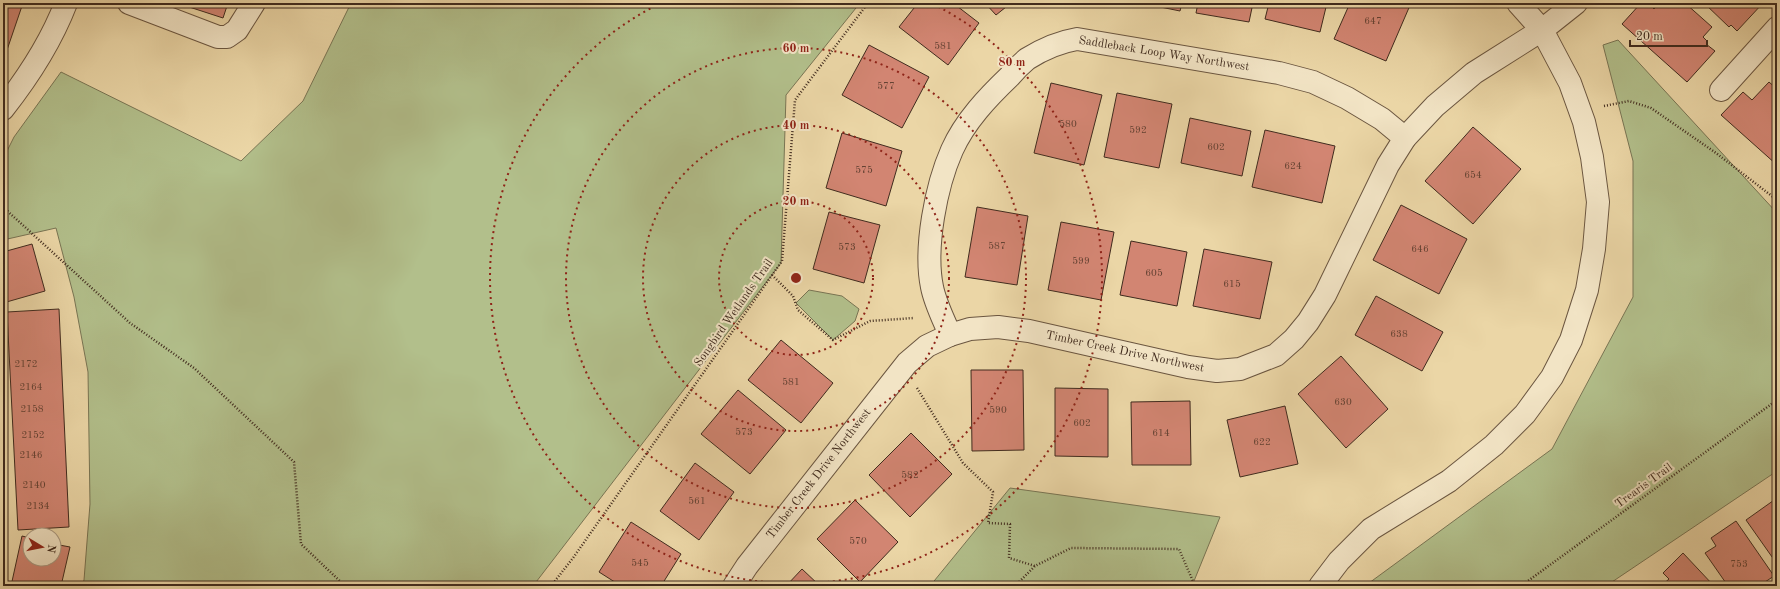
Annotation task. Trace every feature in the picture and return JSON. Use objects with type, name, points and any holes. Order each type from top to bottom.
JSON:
[{"type":"street","points":[[3,109],[37,63],[59,22],[66,3]]},
{"type":"street","points":[[129,3],[206,34],[218,37],[228,37],[237,30],[254,3]]},
{"type":"street","points":[[1320,586],[1339,561],[1371,530],[1449,481],[1494,445],[1525,414],[1552,377],[1571,340],[1587,290],[1594,249],[1598,202],[1592,156],[1584,122],[1570,83],[1542,30],[1518,3]]},
{"type":"street","name":"Timber Creek Drive Northwest","points":[[734,586],[747,566],[907,363],[927,346],[950,335],[970,329],[998,327],[1028,331],[1188,367],[1217,371],[1240,369],[1276,355],[1294,339],[1308,322],[1325,295],[1388,165],[1405,138],[1435,106],[1474,73],[1542,30],[1576,3]]},
{"type":"street","points":[[1721,90],[1777,28]]},
{"type":"street","name":"Saddleback Loop Way Northwest","points":[[950,335],[932,287],[930,255],[939,187],[952,149],[975,113],[1026,60],[1044,49],[1077,39],[1279,73],[1313,82],[1347,98],[1382,119],[1405,138]]},
{"type":"path","name":"Songbird Wetlands Trail","points":[[551,586],[573,558],[782,261],[795,100],[868,3]]},
{"type":"path","points":[[1604,106],[1629,100],[1651,108],[1716,153],[1777,200]]},
{"type":"path","points":[[3,207],[130,323],[194,368],[294,462],[301,544],[345,586]]},
{"type":"path","points":[[772,275],[793,296],[798,310],[833,340],[870,321],[914,318]]},
{"type":"path","points":[[914,382],[963,463],[993,492],[988,523],[1010,524],[1009,558],[1035,566]]},
{"type":"path","name":"Trearis Trail","points":[[1521,586],[1777,400]]},
{"type":"path","points":[[1016,586],[1035,566],[1071,548],[1179,548],[1195,586]]},
{"type":"green space","points":[[351,3],[860,3],[786,95],[781,263],[533,586],[82,586],[84,580],[90,504],[88,372],[74,297],[56,228],[3,240],[3,159],[14,137],[61,72],[241,161],[303,101]]},
{"type":"green space","points":[[1618,40],[1777,213],[1777,471],[1606,586],[1369,586],[1369,583],[1552,449],[1633,297],[1633,161],[1603,45]]},
{"type":"green space","points":[[809,290],[842,296],[859,309],[855,321],[833,340],[796,303]]},
{"type":"green space","points":[[1010,488],[1220,517],[1192,586],[930,586]]},
{"type":"building","points":[[3,3],[23,3],[7,50],[3,49]]},
{"type":"building","points":[[177,3],[228,3],[223,18]]},
{"type":"building","points":[[918,3],[953,3],[979,23],[948,65],[899,27]]},
{"type":"building","points":[[985,3],[1011,3],[996,15]]},
{"type":"building","points":[[1141,3],[1182,3],[1180,11]]},
{"type":"building","points":[[1198,3],[1253,3],[1249,22],[1196,13]]},
{"type":"building","points":[[1269,3],[1327,3],[1320,32],[1265,19]]},
{"type":"building","points":[[1350,3],[1411,3],[1386,61],[1334,39]]},
{"type":"building","points":[[1641,3],[1648,3],[1654,9],[1659,3],[1685,3],[1712,27],[1703,37],[1708,42],[1706,44],[1715,51],[1687,82],[1622,24]]},
{"type":"building","points":[[1704,3],[1763,3],[1737,31],[1731,25],[1729,27]]},
{"type":"building","points":[[869,45],[929,77],[902,128],[842,95]]},
{"type":"building","points":[[1769,82],[1777,89],[1777,165],[1721,115],[1743,92],[1752,100]]},
{"type":"building","points":[[1051,83],[1102,95],[1084,165],[1034,153]]},
{"type":"building","points":[[1117,93],[1172,104],[1159,168],[1104,157]]},
{"type":"building","points":[[1190,118],[1251,131],[1242,176],[1181,163]]},
{"type":"building","points":[[1473,127],[1521,169],[1473,224],[1425,181]]},
{"type":"building","points":[[1265,130],[1335,146],[1322,203],[1252,187]]},
{"type":"building","points":[[842,133],[902,151],[886,206],[826,188]]},
{"type":"building","points":[[1401,205],[1467,239],[1439,294],[1373,260]]},
{"type":"building","points":[[977,207],[1028,216],[1017,285],[965,277]]},
{"type":"building","points":[[829,212],[880,225],[864,283],[813,269]]},
{"type":"building","points":[[1061,222],[1114,232],[1101,300],[1048,290]]},
{"type":"building","points":[[1131,241],[1187,252],[1177,306],[1120,295]]},
{"type":"building","points":[[32,244],[45,291],[3,303],[3,252]]},
{"type":"building","points":[[1204,249],[1272,262],[1260,319],[1193,306]]},
{"type":"building","points":[[1376,296],[1443,332],[1422,371],[1355,335]]},
{"type":"building","points":[[59,309],[69,527],[22,527],[22,530],[18,530],[7,312]]},
{"type":"building","points":[[781,340],[833,383],[801,423],[748,380]]},
{"type":"building","points":[[1341,356],[1388,409],[1346,448],[1298,394]]},
{"type":"building","points":[[971,370],[1023,370],[1024,450],[972,451]]},
{"type":"building","points":[[1055,388],[1108,389],[1108,457],[1055,456]]},
{"type":"building","points":[[738,390],[786,430],[750,474],[701,434]]},
{"type":"building","points":[[1190,401],[1191,465],[1132,465],[1131,402]]},
{"type":"building","points":[[1285,406],[1298,464],[1240,477],[1227,420]]},
{"type":"building","points":[[911,433],[952,474],[910,517],[869,475]]},
{"type":"building","points":[[695,463],[734,492],[699,540],[660,511]]},
{"type":"building","points":[[1777,498],[1777,564],[1746,520]]},
{"type":"building","points":[[855,500],[898,542],[860,582],[817,539]]},
{"type":"building","points":[[1736,521],[1774,576],[1759,586],[1728,586],[1705,553],[1716,546],[1711,538]]},
{"type":"building","points":[[631,522],[681,554],[661,586],[621,586],[599,572]]},
{"type":"building","points":[[22,536],[22,567],[62,567],[62,546],[70,547],[61,586],[11,586]]},
{"type":"building","points":[[1683,553],[1714,586],[1661,586],[1669,579],[1663,573]]},
{"type":"building","points":[[802,569],[820,586],[786,586]]}]
